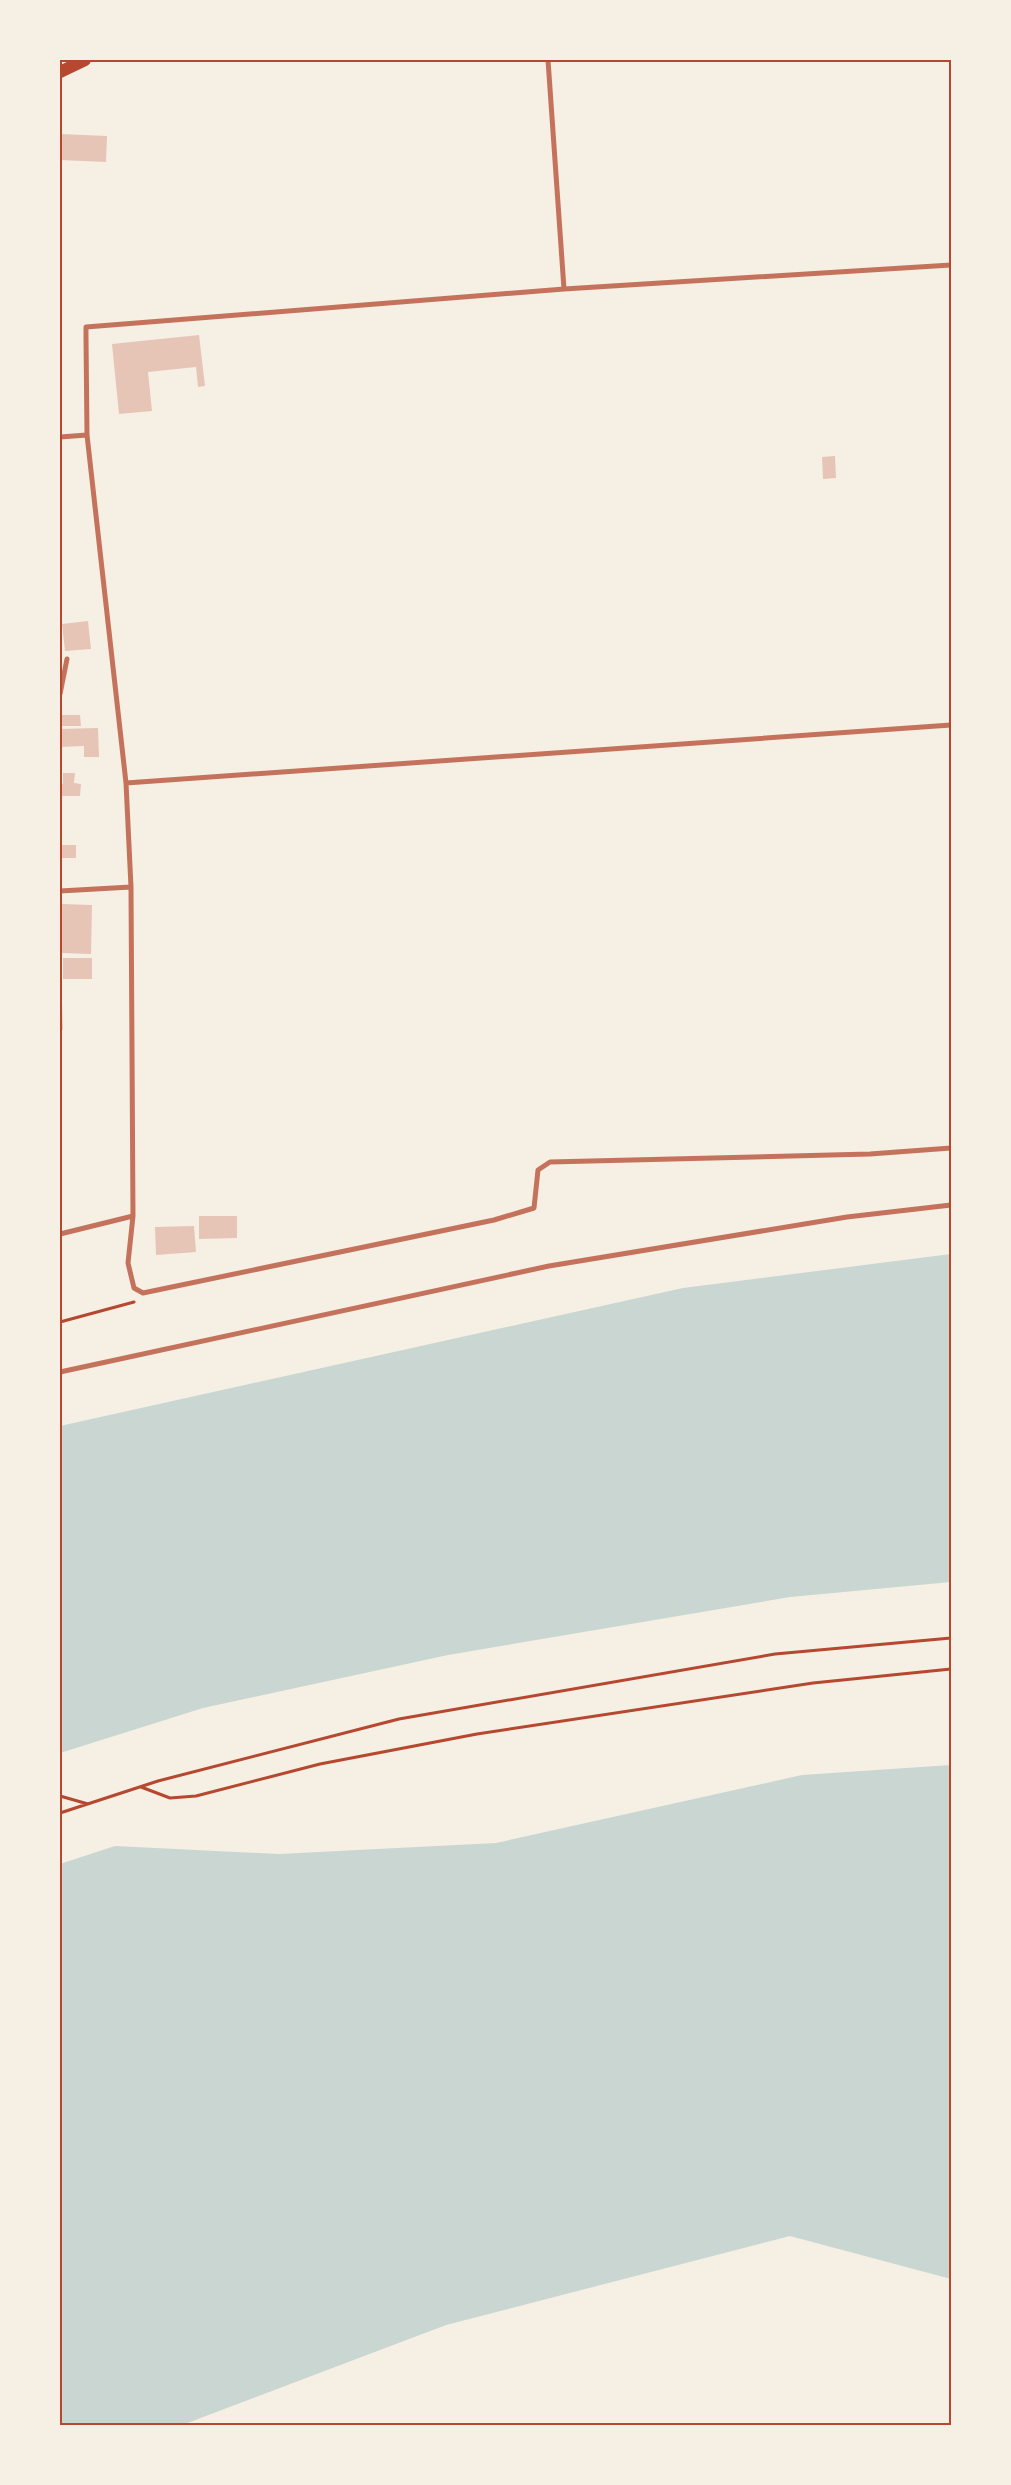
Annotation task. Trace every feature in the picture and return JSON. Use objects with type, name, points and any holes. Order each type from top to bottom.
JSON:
[{"type":"main road","points":[[60,72],[85,60]]},
{"type":"street","points":[[548,60],[564,289]]},
{"type":"street","points":[[951,265],[564,289],[86,327],[87,435],[126,783],[131,887],[133,1216],[128,1263],[134,1288],[143,1293],[484,1222],[534,1208],[538,1170],[550,1162],[870,1154],[951,1148]]},
{"type":"street","points":[[60,437],[87,435]]},
{"type":"street","points":[[60,694],[67,659]]},
{"type":"street","points":[[126,783],[951,725]]},
{"type":"street","points":[[60,890],[131,887]]},
{"type":"street","points":[[60,1372],[549,1266],[847,1217],[951,1205]]},
{"type":"street","points":[[60,1234],[133,1216]]},
{"type":"path","points":[[60,1322],[136,1302],[143,1293]]},
{"type":"path","points":[[60,1813],[141,1787],[399,1719],[775,1654],[951,1638]]},
{"type":"path","points":[[141,1787],[170,1798],[196,1796],[320,1764],[477,1734],[813,1683],[951,1669]]},
{"type":"path","points":[[60,1796],[88,1804]]},
{"type":"shaded area","points":[[951,1254],[951,1582],[790,1597],[448,1655],[203,1708],[60,1753],[60,1426],[683,1288]]},
{"type":"shaded area","points":[[951,1765],[951,2279],[790,2236],[446,2325],[182,2425],[60,2425],[60,1864],[115,1846],[279,1854],[496,1843],[802,1775]]},
{"type":"building","points":[[60,134],[107,136],[106,162],[60,160]]},
{"type":"building","points":[[199,335],[205,386],[198,387],[196,367],[148,372],[152,411],[119,414],[112,344]]},
{"type":"building","points":[[835,456],[836,478],[823,479],[822,457]]},
{"type":"building","points":[[88,621],[91,649],[65,651],[62,624]]},
{"type":"building","points":[[61,715],[80,715],[81,726],[61,726]]},
{"type":"building","points":[[98,728],[99,757],[84,757],[84,746],[60,747],[60,729]]},
{"type":"building","points":[[63,773],[75,773],[74,783],[81,784],[80,796],[60,796],[60,784],[63,784]]},
{"type":"building","points":[[60,845],[76,845],[76,858],[60,858]]},
{"type":"building","points":[[62,904],[92,905],[91,954],[61,953]]},
{"type":"building","points":[[63,958],[92,958],[92,979],[63,979]]},
{"type":"building","points":[[60,1003],[62,1003],[63,1030],[60,1030]]},
{"type":"building","points":[[199,1216],[237,1216],[237,1238],[199,1239]]},
{"type":"building","points":[[194,1226],[196,1252],[156,1255],[155,1227]]}]
